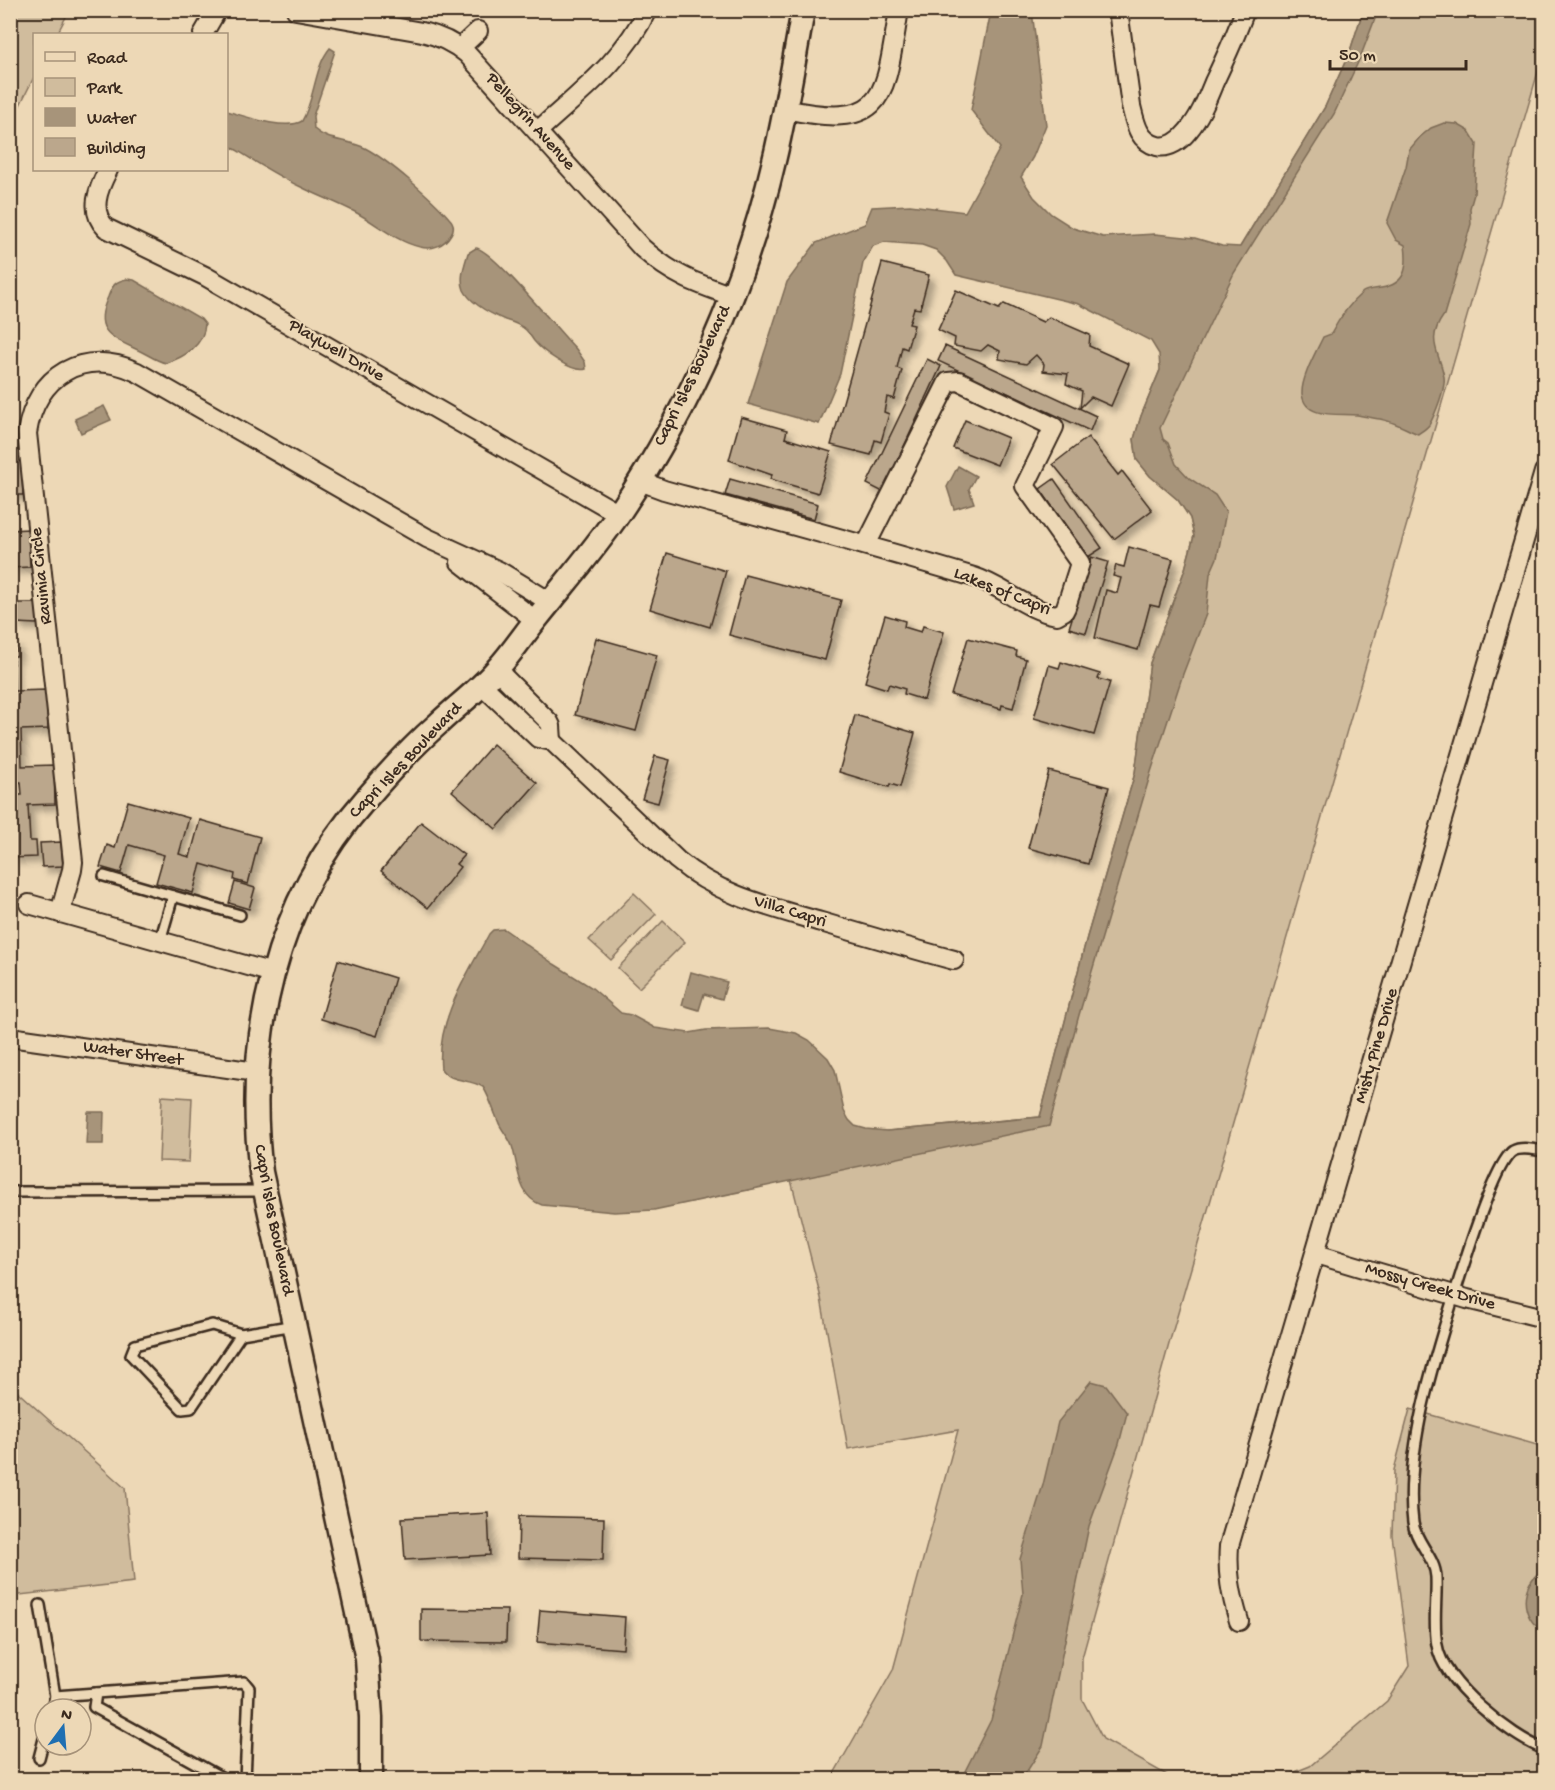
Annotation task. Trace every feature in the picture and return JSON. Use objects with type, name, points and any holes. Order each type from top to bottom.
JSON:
[{"type":"street","points":[[204,33],[217,10]]},
{"type":"street","name":"Pellegrin Avenue","points":[[296,10],[436,35],[460,48],[538,131],[642,248],[686,280],[732,296]]},
{"type":"street","points":[[538,131],[621,53],[639,27],[647,10]]},
{"type":"street","name":"Capri Isles Boulevard","points":[[371,1779],[371,1718],[367,1659],[264,1191],[257,1134],[256,1071],[263,1013],[273,973],[292,918],[326,854],[352,815],[435,726],[489,678],[593,550],[640,481],[681,406],[713,342],[732,296],[763,203],[785,109],[802,10]]},
{"type":"street","points":[[785,109],[815,115],[836,116],[860,111],[875,102],[886,82],[899,10]]},
{"type":"street","points":[[1118,10],[1134,120],[1145,140],[1163,147],[1177,142],[1196,121],[1245,10]]},
{"type":"street","points":[[460,48],[478,31]]},
{"type":"street","name":"Playwell Drive","points":[[108,171],[97,193],[96,204],[97,214],[106,228],[205,276],[619,514]]},
{"type":"street","name":"Ravinia Circle","points":[[60,913],[73,862],[27,433],[33,408],[50,381],[67,370],[85,364],[105,362],[127,367],[427,538],[499,571],[550,602]]},
{"type":"street","name":"Lakes of Capri","points":[[640,481],[664,490],[866,544],[978,578],[1027,604],[1053,614],[1061,614],[1066,607],[1080,563],[1025,486],[1054,427],[959,381],[948,382],[866,544]]},
{"type":"street","name":"Misty Pine Drive","points":[[1239,1621],[1230,1594],[1229,1546],[1545,472]]},
{"type":"street","name":"Ravinia Circle","points":[[427,538],[488,582],[535,620]]},
{"type":"street","name":"Villa Capri","points":[[489,678],[538,738],[552,741],[690,872],[735,895],[954,960]]},
{"type":"street","points":[[29,904],[273,973]]},
{"type":"street","name":"Water Street","points":[[10,1037],[256,1071]]},
{"type":"street","name":"Mossy Creek Drive","points":[[1316,1254],[1455,1295],[1545,1318]]},
{"type":"lane","points":[[104,876],[240,915]]},
{"type":"lane","points":[[160,941],[173,896]]},
{"type":"lane","points":[[1545,1151],[1514,1150],[1506,1158],[1480,1218],[1430,1378],[1419,1426],[1412,1499],[1414,1525],[1436,1575],[1437,1645],[1444,1666],[1470,1697],[1507,1728],[1545,1749]]},
{"type":"lane","points":[[10,1192],[264,1191]]},
{"type":"lane","points":[[241,1334],[191,1408],[182,1409],[131,1355],[135,1345],[212,1324],[241,1334],[295,1325]]},
{"type":"lane","points":[[40,1605],[55,1696],[244,1682],[249,1688],[246,1779]]},
{"type":"lane","points":[[96,1693],[94,1707],[226,1779]]},
{"type":"green space","points":[[10,11],[69,11],[58,33],[33,33],[33,79],[11,123]]},
{"type":"green space","points":[[1363,11],[1544,11],[1544,51],[1169,1344],[1082,1658],[1082,1699],[1103,1739],[1174,1779],[831,1779],[893,1670],[958,1430],[848,1449],[821,1298],[791,1180],[887,1131],[1040,1117],[1087,937],[1135,773],[1150,663],[1185,569],[1194,536],[1190,518],[1178,500],[1150,476],[1137,460],[1134,439],[1160,370],[1240,247],[1325,107],[1350,51]]},
{"type":"green space","points":[[634,893],[656,914],[611,960],[589,940]]},
{"type":"green space","points":[[663,921],[685,942],[639,988],[618,968]]},
{"type":"green space","points":[[162,1096],[192,1098],[189,1162],[159,1161]]},
{"type":"green space","points":[[11,1386],[125,1488],[134,1582],[11,1596]]},
{"type":"green space","points":[[1410,1409],[1544,1447],[1544,1779],[1275,1780],[1310,1766],[1387,1701],[1409,1666],[1392,1535],[1394,1470]]},
{"type":"water","points":[[991,11],[1032,11],[1046,125],[1033,157],[1021,177],[1034,197],[1051,214],[1073,228],[1103,237],[1155,234],[1195,238],[1222,246],[1240,247],[1325,107],[1350,51],[1363,11],[1378,11],[1360,58],[1334,114],[1234,273],[1160,428],[1176,464],[1189,478],[1215,495],[1226,512],[1217,558],[1210,574],[1206,614],[1183,674],[1151,772],[1079,1015],[1049,1126],[654,1210],[614,1212],[542,1205],[534,1201],[523,1188],[512,1146],[499,1124],[483,1087],[450,1076],[441,1069],[443,1033],[448,1016],[463,982],[493,930],[504,929],[591,987],[621,1013],[631,1015],[655,1028],[689,1033],[706,1030],[769,1028],[796,1033],[809,1040],[828,1058],[835,1070],[844,1111],[855,1126],[887,1131],[1040,1117],[1087,937],[1135,773],[1150,663],[1185,569],[1194,536],[1190,518],[1178,500],[1150,476],[1137,460],[1134,439],[1160,370],[1159,354],[1151,341],[1079,304],[956,275],[936,250],[922,245],[884,242],[873,246],[863,263],[840,374],[819,424],[748,404],[787,282],[816,243],[865,224],[872,207],[910,205],[965,212],[1000,148],[971,110]]},
{"type":"water","points":[[330,48],[335,51],[313,116],[314,129],[325,136],[365,148],[421,190],[453,224],[452,232],[441,244],[424,248],[411,245],[355,212],[263,167],[228,145],[228,111],[276,124],[295,124],[302,121],[325,56]]},
{"type":"water","points":[[1444,123],[1457,124],[1469,131],[1477,144],[1474,194],[1470,208],[1471,224],[1444,315],[1435,332],[1435,346],[1444,382],[1434,415],[1428,426],[1418,434],[1385,420],[1316,412],[1305,402],[1302,388],[1323,337],[1331,334],[1345,312],[1363,292],[1396,283],[1404,274],[1405,245],[1396,240],[1387,223],[1406,167],[1409,150],[1431,128]]},
{"type":"water","points":[[476,248],[496,262],[526,293],[576,349],[585,362],[586,369],[573,368],[558,361],[538,346],[524,328],[488,312],[471,300],[464,290],[462,276],[468,253]]},
{"type":"water","points":[[127,279],[134,280],[201,319],[205,324],[204,331],[192,349],[166,363],[108,333],[102,319],[103,309],[113,287]]},
{"type":"water","points":[[104,406],[111,420],[81,433],[75,419]]},
{"type":"water","points":[[958,466],[976,476],[969,489],[974,503],[954,509],[947,487]]},
{"type":"water","points":[[691,972],[727,982],[722,999],[704,994],[699,1010],[682,1005]]},
{"type":"water","points":[[88,1112],[104,1112],[103,1144],[86,1144]]},
{"type":"water","points":[[1091,1381],[1106,1385],[1127,1413],[1119,1444],[1089,1526],[1043,1746],[1022,1779],[961,1779],[991,1720],[1023,1594],[1020,1559],[1043,1485],[1058,1422]]},
{"type":"water","points":[[1544,1570],[1544,1631],[1530,1618],[1525,1600],[1530,1583]]},
{"type":"building","points":[[882,263],[929,275],[920,309],[914,308],[909,324],[914,325],[907,349],[902,347],[897,368],[902,370],[894,399],[887,397],[884,412],[889,414],[881,442],[875,440],[871,455],[831,445]]},
{"type":"building","points":[[956,290],[999,309],[1004,304],[1043,322],[1049,317],[1090,335],[1089,346],[1129,364],[1111,406],[1091,397],[1080,408],[1082,391],[1066,384],[1068,374],[1043,371],[1044,364],[1036,355],[1026,364],[999,359],[1000,351],[988,345],[981,351],[954,346],[955,338],[938,330]]},
{"type":"building","points":[[945,346],[1096,416],[1090,431],[938,361]]},
{"type":"building","points":[[927,359],[941,366],[883,492],[867,484]]},
{"type":"building","points":[[741,417],[787,430],[785,438],[831,452],[818,493],[770,479],[772,475],[729,460]]},
{"type":"building","points":[[965,420],[1008,438],[997,465],[953,448]]},
{"type":"building","points":[[1088,437],[1118,475],[1122,471],[1152,510],[1114,539],[1053,464]]},
{"type":"building","points":[[10,457],[21,457],[23,495],[10,495]]},
{"type":"building","points":[[730,479],[818,504],[814,519],[725,495]]},
{"type":"building","points":[[1054,479],[1102,548],[1088,557],[1040,489]]},
{"type":"building","points":[[28,529],[30,567],[10,568],[10,530]]},
{"type":"building","points":[[1129,547],[1173,559],[1159,607],[1150,605],[1138,650],[1095,638],[1106,590],[1117,593],[1121,578],[1113,576],[1116,565],[1124,567]]},
{"type":"building","points":[[667,553],[726,571],[710,627],[650,609]]},
{"type":"building","points":[[1091,557],[1108,562],[1086,633],[1069,628]]},
{"type":"building","points":[[745,575],[841,600],[825,660],[729,635]]},
{"type":"building","points":[[17,603],[37,603],[37,624],[16,623]]},
{"type":"building","points":[[885,615],[905,621],[904,627],[921,632],[923,626],[944,632],[924,700],[904,694],[905,689],[889,684],[887,689],[865,682]]},
{"type":"building","points":[[596,638],[657,655],[636,731],[575,715]]},
{"type":"building","points":[[968,638],[1017,651],[1016,656],[1026,659],[1013,708],[1002,705],[1001,709],[951,695]]},
{"type":"building","points":[[10,643],[16,643],[17,656],[13,656],[14,691],[46,690],[48,729],[21,730],[22,766],[54,765],[55,804],[28,805],[30,841],[36,841],[37,857],[10,858],[10,795],[22,795],[21,782],[10,782],[10,720],[13,720],[12,707],[10,707]]},
{"type":"building","points":[[1061,662],[1100,674],[1098,679],[1110,682],[1094,735],[1034,718],[1049,665],[1059,668]]},
{"type":"building","points":[[855,715],[915,733],[900,787],[890,784],[889,787],[839,772]]},
{"type":"building","points":[[493,744],[537,783],[496,829],[452,791]]},
{"type":"building","points":[[655,756],[670,760],[658,803],[642,799]]},
{"type":"building","points":[[1049,771],[1109,787],[1088,864],[1028,848]]},
{"type":"building","points":[[128,801],[189,818],[179,854],[190,857],[200,820],[260,837],[248,884],[234,880],[235,874],[201,864],[193,893],[156,883],[164,855],[129,845],[121,873],[100,867],[107,845],[115,848]]},
{"type":"building","points":[[421,822],[464,855],[456,864],[460,867],[428,908],[381,871]]},
{"type":"building","points":[[61,842],[63,866],[42,867],[40,843]]},
{"type":"building","points":[[235,882],[255,888],[249,909],[229,903]]},
{"type":"building","points":[[338,960],[395,978],[377,1036],[321,1019]]},
{"type":"building","points":[[488,1513],[490,1555],[405,1560],[402,1518]]},
{"type":"building","points":[[519,1516],[604,1518],[603,1560],[518,1558]]},
{"type":"building","points":[[421,1609],[507,1610],[506,1642],[421,1641]]},
{"type":"building","points":[[540,1610],[625,1617],[623,1649],[537,1642]]}]
